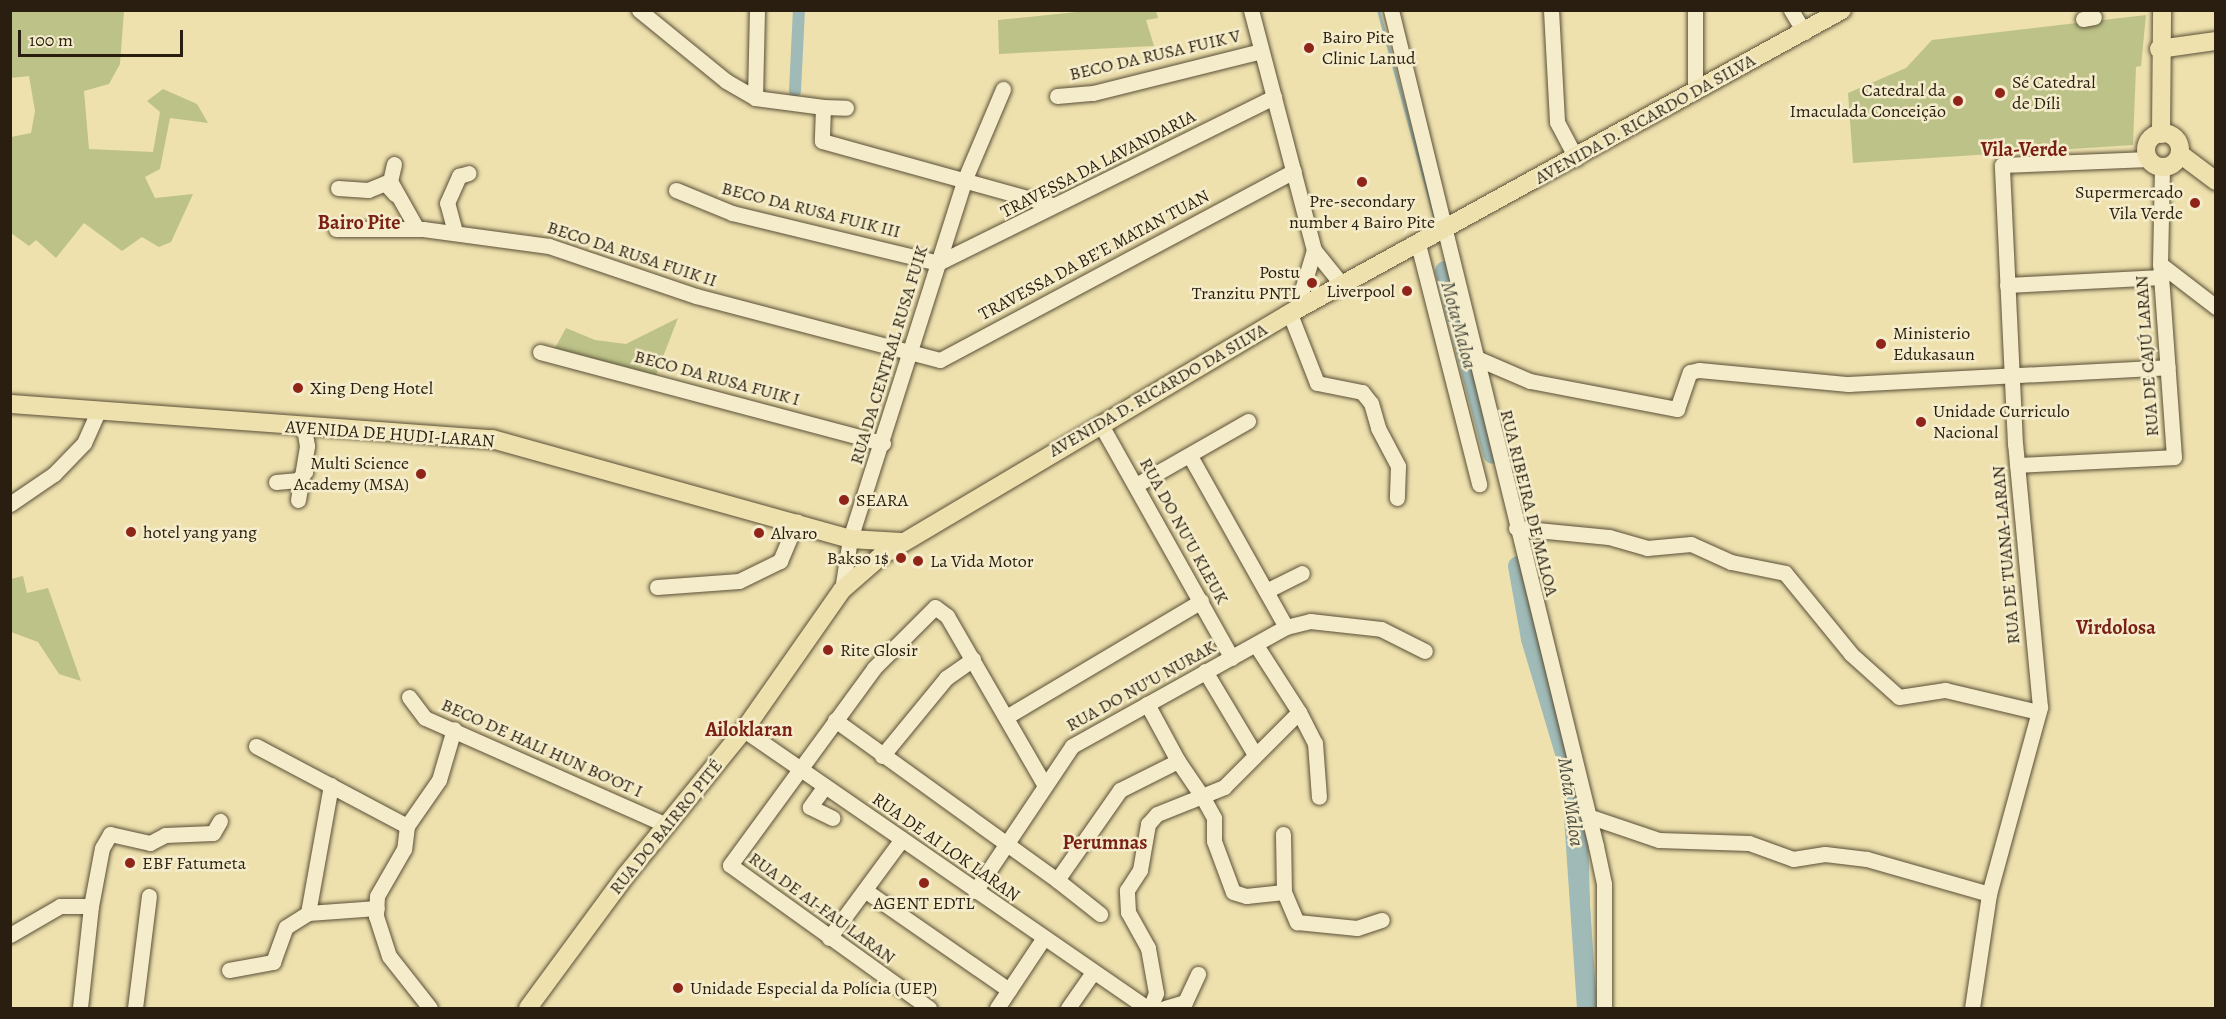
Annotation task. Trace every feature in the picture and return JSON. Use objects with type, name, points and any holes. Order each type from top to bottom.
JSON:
[{"type":"main road","name":"AVENIDA D. RICARDO DA SILVA","points":[[901,542],[1293,312],[1842,10]]},
{"type":"main road","points":[[2161,134],[2159,49],[2162,10]]},
{"type":"main road","points":[[2159,49],[2216,41]]},
{"type":"main road","points":[[2161,134],[2175,139],[2180,154],[2216,181]]},
{"type":"main road","points":[[2161,134],[2148,143],[2155,163],[2180,154]]},
{"type":"main road","name":"AVENIDA DE HUDI-LARAN","points":[[10,404],[304,428],[492,439],[796,521],[850,539],[901,542]]},
{"type":"main road","name":"RUA DO BAIRRO PITÉ","points":[[528,1008],[667,825],[744,730],[842,590],[901,542]]},
{"type":"street","points":[[639,10],[726,81],[755,98],[846,108]]},
{"type":"street","points":[[755,98],[757,10]]},
{"type":"street","points":[[1251,10],[1314,250],[1343,286]]},
{"type":"street","name":"RUA RIBEIRA DE MALOA","points":[[1391,10],[1604,884],[1604,1008]]},
{"type":"street","points":[[1551,10],[1557,122],[1576,158]]},
{"type":"street","points":[[1695,10],[1695,90]]},
{"type":"street","points":[[1791,10],[1804,32]]},
{"type":"street","name":"BECO DA RUSA FUIK V","points":[[1057,96],[1093,93],[1262,51]]},
{"type":"street","name":"RUA DA CENTRAL RUSA FUIK","points":[[842,590],[850,539],[883,443],[964,181],[1003,89]]},
{"type":"street","name":"TRAVESSA DA LAVANDARIA","points":[[939,263],[1274,97]]},
{"type":"street","points":[[823,107],[822,141],[1053,205]]},
{"type":"street","name":"RUA DE CAJÚ LARAN","points":[[2017,465],[2174,457],[2155,163]]},
{"type":"street","name":"RUA DE TUANA-LARAN","points":[[1972,1008],[1989,894],[2038,712],[2017,465],[2002,165],[2155,163]]},
{"type":"street","points":[[394,164],[390,181],[397,196]]},
{"type":"street","name":"TRAVESSA DA BE’E MATAN TUAN","points":[[910,356],[940,360],[1294,171]]},
{"type":"street","points":[[455,232],[447,217],[452,189],[459,176],[469,173]]},
{"type":"street","points":[[338,188],[368,189],[385,183],[422,230],[447,217]]},
{"type":"street","name":"BECO DA RUSA FUIK III","points":[[676,190],[732,213],[939,263]]},
{"type":"street","name":"BECO DA RUSA FUIK II","points":[[336,229],[455,232],[549,246],[674,290],[910,356]]},
{"type":"street","points":[[1420,243],[1479,484]]},
{"type":"street","points":[[1314,250],[1293,312],[1317,383],[1362,392],[1371,403],[1378,428],[1398,466],[1397,498]]},
{"type":"street","points":[[2007,285],[2161,271],[2216,307]]},
{"type":"street","name":"BECO DA RUSA FUIK I","points":[[540,352],[883,443]]},
{"type":"street","points":[[1474,357],[1530,381],[1677,409],[1690,372],[1699,370],[1848,384],[2012,378],[2168,367]]},
{"type":"street","points":[[10,504],[62,466],[84,443],[98,412]]},
{"type":"street","points":[[1136,485],[1248,421]]},
{"type":"street","name":"RUA DO NU’U KLEUK","points":[[1101,425],[1232,658]]},
{"type":"street","points":[[298,501],[303,465],[304,428]]},
{"type":"street","points":[[1190,456],[1286,627],[1310,621],[1381,629],[1425,651]]},
{"type":"street","points":[[276,482],[298,480],[303,465]]},
{"type":"street","points":[[657,587],[739,582],[780,561],[796,521]]},
{"type":"street","points":[[1516,528],[1609,537],[1647,548],[1691,544],[1731,562],[1785,573],[1851,654],[1899,697],[1922,690],[1956,691],[2038,712]]},
{"type":"street","points":[[1266,591],[1302,573]]},
{"type":"street","points":[[1006,717],[1201,601]]},
{"type":"street","points":[[801,770],[835,720],[880,661],[931,608],[943,609],[1044,784]]},
{"type":"street","name":"RUA DO NU’U NURAK","points":[[975,891],[1044,784],[1072,746],[1286,627]]},
{"type":"street","points":[[1256,645],[1299,712],[1315,743],[1319,797]]},
{"type":"street","points":[[882,756],[946,678],[973,659]]},
{"type":"street","points":[[1205,671],[1254,753]]},
{"type":"street","name":"BECO DE HALI HUN BO’OT I","points":[[409,697],[425,718],[667,825]]},
{"type":"street","points":[[1148,704],[1178,761],[1214,818],[1214,841],[1233,892],[1246,896],[1284,891]]},
{"type":"street","points":[[1148,1008],[1156,993],[1148,948],[1128,912],[1127,890],[1140,870],[1148,824],[1157,814],[1224,788],[1254,753],[1299,712]]},
{"type":"street","points":[[835,720],[1057,880],[1100,914]]},
{"type":"street","points":[[430,1008],[389,956],[377,908],[377,896],[404,849],[407,826],[439,780],[454,729]]},
{"type":"street","name":"RUA DE AI LOK LARAN","points":[[744,730],[902,839],[1091,975],[1148,1008]]},
{"type":"street","points":[[256,747],[407,826]]},
{"type":"street","points":[[1057,880],[1120,790],[1178,761]]},
{"type":"street","name":"RUA DE AI-FAU LARAN","points":[[801,770],[730,866],[929,1008]]},
{"type":"street","points":[[308,913],[332,785]]},
{"type":"street","points":[[825,786],[810,807],[833,818]]},
{"type":"street","points":[[1588,816],[1659,840],[1749,843],[1793,859],[1825,854],[1867,859],[1989,894]]},
{"type":"street","points":[[80,1008],[91,906],[102,848],[110,834],[150,843],[165,835],[213,833],[220,821]]},
{"type":"street","points":[[1283,834],[1284,891],[1298,922],[1357,928],[1382,920]]},
{"type":"street","points":[[829,938],[866,891],[902,839]]},
{"type":"street","points":[[866,891],[1009,990]]},
{"type":"street","points":[[135,1008],[149,896]]},
{"type":"street","points":[[10,935],[60,906],[91,906]]},
{"type":"street","points":[[229,970],[273,962],[286,927],[308,913],[377,908]]},
{"type":"street","points":[[996,1008],[1043,939]]},
{"type":"street","points":[[1165,1008],[1185,1002],[1198,974]]},
{"type":"street","points":[[1068,1008],[1091,975]]},
{"type":"green space","points":[[11,10],[124,11],[120,64],[109,84],[84,91],[89,149],[153,152],[160,112],[147,101],[163,89],[197,104],[208,123],[170,118],[160,169],[145,177],[155,198],[193,194],[171,242],[159,247],[142,237],[122,251],[84,223],[56,258],[36,240],[29,246],[11,233],[11,137],[31,133],[35,111],[29,76],[11,78]]},
{"type":"green space","points":[[1096,10],[1156,11],[1158,18],[1146,20],[1154,46],[999,54],[998,20]]},
{"type":"green space","points":[[2146,15],[2141,66],[2136,67],[2133,145],[1853,163],[1848,93],[1906,68],[1932,40]]},
{"type":"green space","points":[[678,318],[656,375],[555,348],[566,328],[595,340],[626,344]]},
{"type":"green space","points":[[23,576],[27,593],[48,588],[81,681],[59,674],[38,642],[11,632],[11,579]]},
{"type":"waterway","points":[[795,91],[799,10]]},
{"type":"waterway","points":[[1378,10],[1436,224]]},
{"type":"waterway","name":"Mota Maloa","points":[[1445,271],[1493,454]]},
{"type":"waterway","name":"Mota Maloa","points":[[1518,566],[1531,639],[1571,773],[1587,1008]]},
{"type":"waterway","points":[[1586,833],[1591,1008]]},
{"type":"place","name":"Bairo Pite Clinic Lanud","points":[[1309,48]]},
{"type":"place","name":"Sé Catedral de Díli","points":[[2000,93]]},
{"type":"place","name":"Catedral da Imaculada Conceição","points":[[1958,101]]},
{"type":"place","name":"Pre-secondary number 4 Bairo Pite","points":[[1362,182]]},
{"type":"place","name":"Supermercado Vila Verde","points":[[2195,203]]},
{"type":"place","name":"Postu Tranzitu PNTL","points":[[1312,283]]},
{"type":"place","name":"Liverpool","points":[[1407,291]]},
{"type":"place","name":"Ministerio Edukasaun","points":[[1881,344]]},
{"type":"place","name":"Xing Deng Hotel","points":[[298,388]]},
{"type":"place","name":"Unidade Curriculo Nacional","points":[[1921,422]]},
{"type":"place","name":"Multi Science Academy (MSA)","points":[[421,474]]},
{"type":"place","name":"SEARA","points":[[844,500]]},
{"type":"place","name":"hotel yang yang","points":[[131,532]]},
{"type":"place","name":"Alvaro","points":[[759,533]]},
{"type":"place","name":"Bakso 1$","points":[[901,558]]},
{"type":"place","name":"La Vida Motor","points":[[918,561]]},
{"type":"place","name":"Rite Glosir","points":[[828,650]]},
{"type":"place","name":"EBF Fatumeta","points":[[130,863]]},
{"type":"place","name":"AGENT EDTL","points":[[924,883]]},
{"type":"place","name":"Unidade Especial da Polícia (UEP)","points":[[678,988]]},
{"type":"district","name":"Vila-Verde","points":[[2024,149]]},
{"type":"district","name":"Bairo Pite","points":[[359,222]]},
{"type":"district","name":"Virdolosa","points":[[2116,627]]},
{"type":"district","name":"Ailoklaran","points":[[749,729]]},
{"type":"district","name":"Perumnas","points":[[1105,842]]}]
